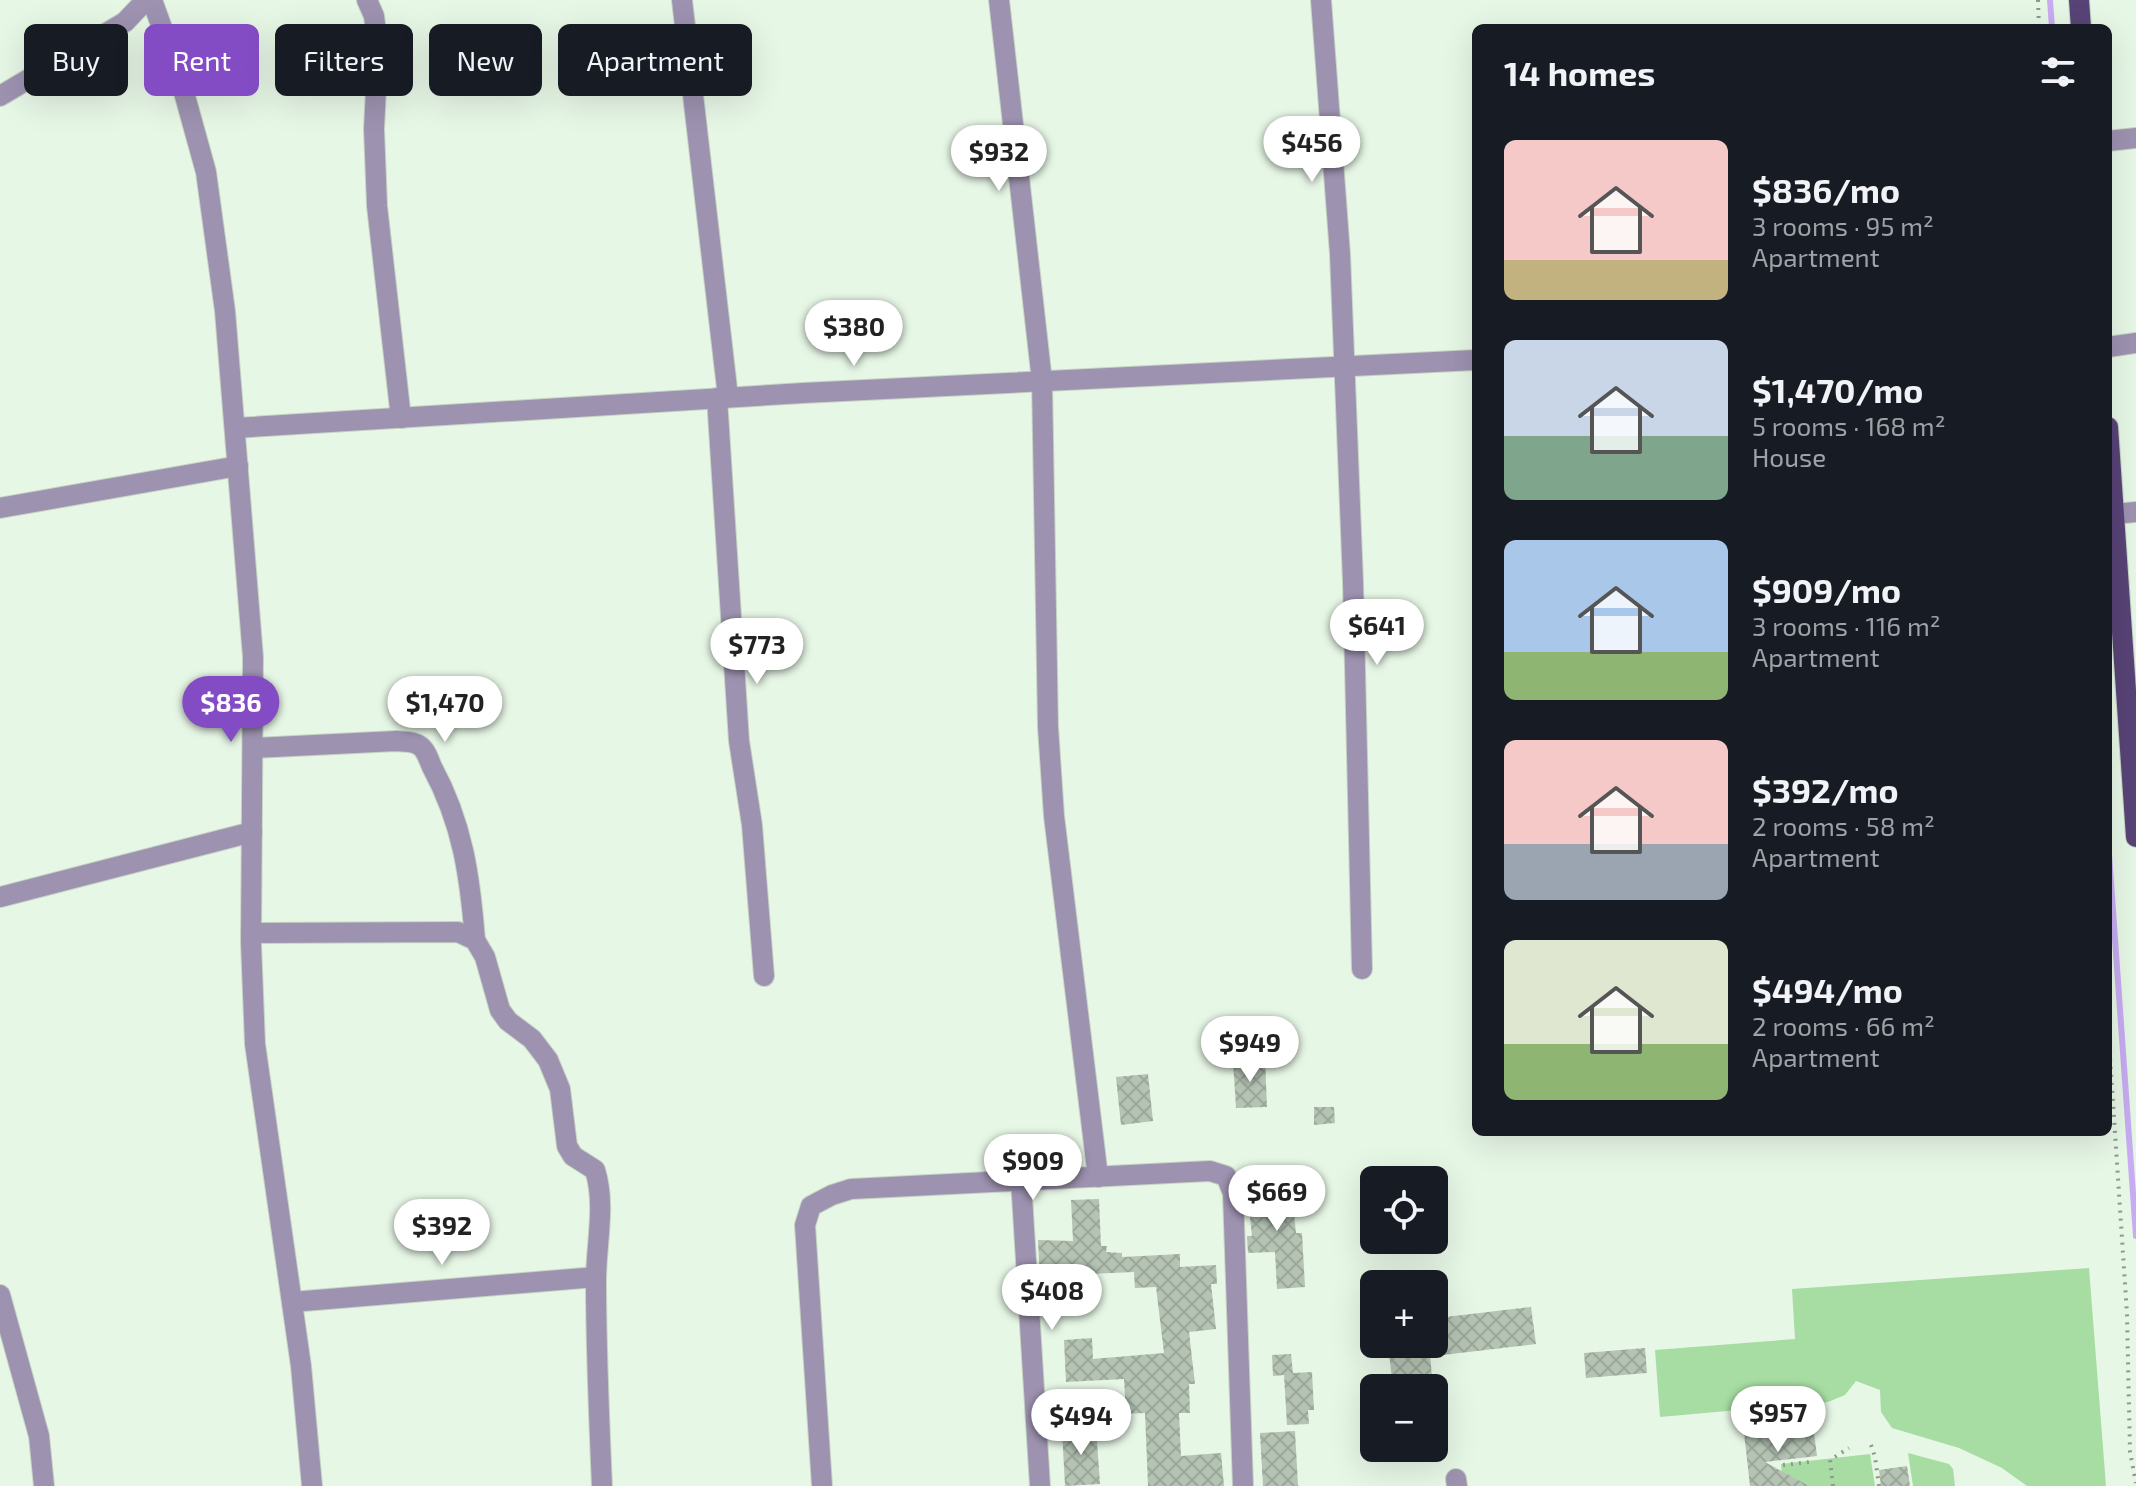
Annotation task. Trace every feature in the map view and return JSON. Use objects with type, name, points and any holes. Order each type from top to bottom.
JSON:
[{"type":"main road","points":[[2079,0],[2081,24]]},
{"type":"main road","points":[[2112,485],[2136,837]]},
{"type":"street","points":[[0,96],[125,22],[149,0],[180,78],[206,172],[224,296],[253,657],[251,933],[255,1044],[292,1302],[312,1486]]},
{"type":"street","points":[[367,0],[374,16],[378,48],[374,129],[377,206],[401,418]]},
{"type":"street","points":[[682,0],[723,398],[739,741],[752,825],[764,976]]},
{"type":"street","points":[[999,0],[1042,381],[1049,742],[1054,816],[1098,1177]]},
{"type":"street","points":[[1321,0],[1340,254],[1353,582],[1362,969]]},
{"type":"street","points":[[2112,141],[2136,138]]},
{"type":"street","points":[[2112,346],[2136,343]]},
{"type":"street","points":[[235,428],[723,398],[1472,360]]},
{"type":"street","points":[[0,508],[238,466]]},
{"type":"street","points":[[2114,514],[2136,512]]},
{"type":"street","points":[[253,748],[412,742],[422,747],[440,781],[462,837],[471,889],[475,940],[485,957],[500,1010],[508,1021],[532,1039],[548,1060],[560,1089],[567,1146],[573,1156],[595,1170],[601,1190],[596,1277],[602,1486]]},
{"type":"street","points":[[0,897],[252,832]]},
{"type":"street","points":[[251,933],[458,932],[475,940]]},
{"type":"street","points":[[822,1486],[805,1225],[811,1206],[851,1189],[1210,1171],[1226,1176],[1233,1193],[1243,1486]]},
{"type":"street","points":[[1021,1180],[1040,1486]]},
{"type":"street","points":[[292,1302],[596,1277]]},
{"type":"street","points":[[0,1295],[39,1436],[44,1486]]},
{"type":"path","points":[[2038,0],[2039,24]]},
{"type":"path","points":[[2112,1087],[2127,1314],[2130,1452],[2136,1483]]},
{"type":"path","points":[[1871,1445],[1879,1486]]},
{"type":"path","points":[[1833,1486],[1830,1460],[1849,1448]]},
{"type":"path","points":[[1783,1465],[1810,1462]]},
{"type":"green space","points":[[2089,1268],[2106,1486],[2027,1486],[2002,1468],[1959,1448],[1892,1428],[1881,1412],[1880,1390],[1856,1381],[1845,1395],[1828,1402],[1660,1417],[1655,1350],[1795,1339],[1792,1289]]},
{"type":"green space","points":[[1908,1453],[1949,1464],[1953,1469],[1955,1486],[1913,1486]]},
{"type":"green space","points":[[1870,1454],[1875,1486],[1783,1486],[1781,1464]]},
{"type":"building","points":[[1265,1059],[1267,1107],[1236,1108],[1233,1061]]},
{"type":"building","points":[[1148,1074],[1153,1121],[1121,1125],[1116,1077]]},
{"type":"building","points":[[1314,1107],[1334,1107],[1335,1123],[1314,1125]]},
{"type":"building","points":[[1291,1184],[1296,1233],[1302,1233],[1305,1287],[1277,1289],[1275,1252],[1248,1253],[1247,1236],[1252,1236],[1247,1188]]},
{"type":"building","points":[[1099,1199],[1101,1246],[1107,1246],[1106,1252],[1122,1253],[1122,1257],[1180,1254],[1180,1267],[1216,1265],[1217,1284],[1211,1284],[1216,1329],[1189,1332],[1195,1384],[1189,1384],[1190,1413],[1179,1413],[1181,1456],[1221,1453],[1224,1486],[1148,1486],[1145,1413],[1126,1414],[1124,1379],[1066,1382],[1064,1340],[1092,1338],[1093,1359],[1164,1353],[1156,1287],[1135,1288],[1134,1272],[1089,1274],[1089,1279],[1040,1278],[1038,1240],[1073,1241],[1071,1200]]},
{"type":"building","points":[[1531,1307],[1536,1344],[1448,1354],[1448,1317]]},
{"type":"building","points":[[1645,1348],[1647,1373],[1586,1378],[1584,1353]]},
{"type":"building","points":[[1291,1354],[1293,1373],[1312,1372],[1314,1410],[1308,1410],[1309,1424],[1287,1425],[1284,1375],[1273,1376],[1272,1355]]},
{"type":"building","points":[[1390,1358],[1430,1358],[1432,1374],[1391,1374]]},
{"type":"building","points":[[1813,1424],[1817,1456],[1765,1462],[1809,1486],[1750,1486],[1744,1433]]},
{"type":"building","points":[[1096,1428],[1100,1484],[1065,1486],[1062,1430]]},
{"type":"building","points":[[1295,1431],[1298,1486],[1263,1486],[1260,1433]]},
{"type":"building","points":[[1907,1466],[1910,1486],[1881,1486],[1879,1470]]},
{"type":"waterway","points":[[2050,0],[2052,24]]},
{"type":"waterway","points":[[2112,897],[2136,1236]]}]
